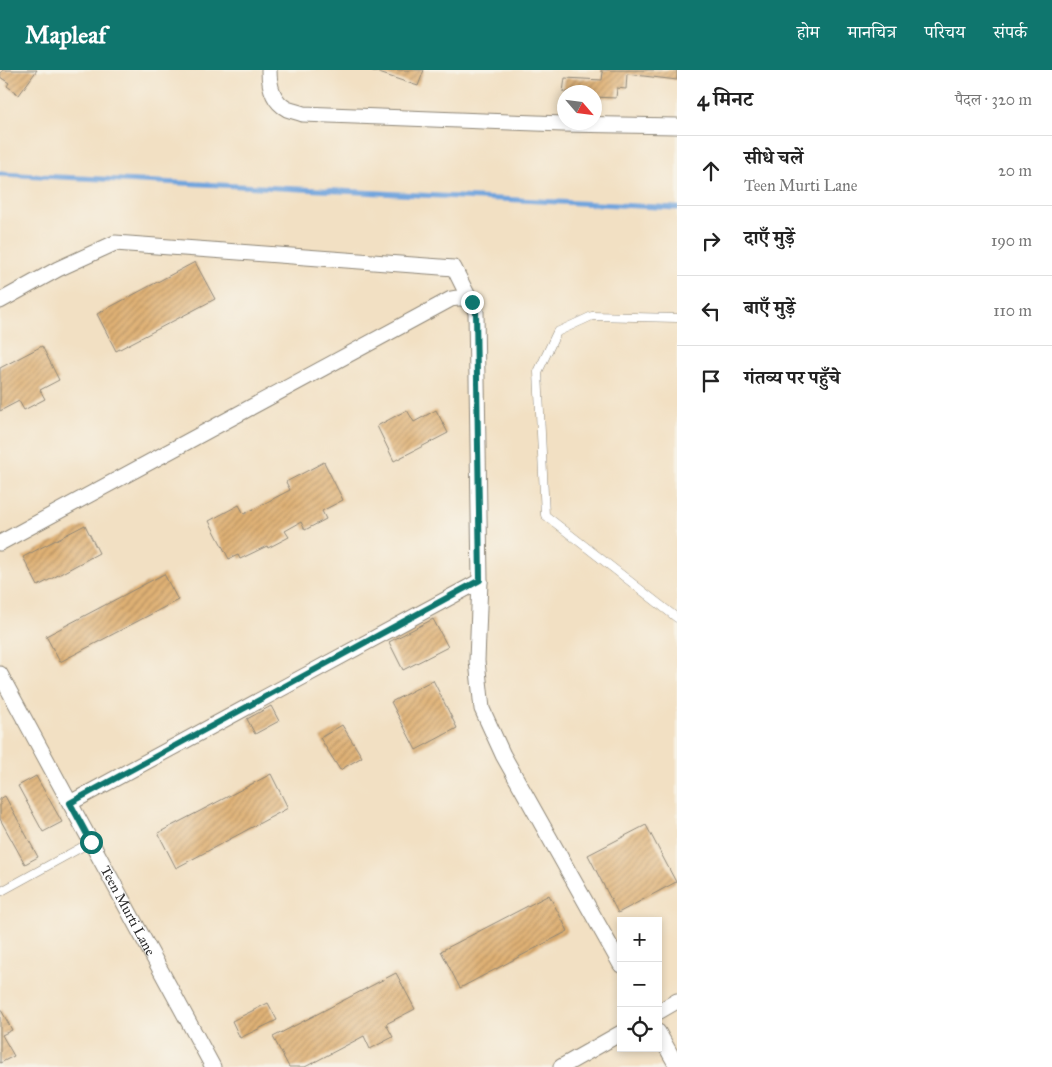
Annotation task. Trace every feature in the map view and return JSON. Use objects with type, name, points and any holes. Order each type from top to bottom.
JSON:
[{"type":"street","points":[[269,70],[269,81],[274,97],[286,108],[303,114],[564,124],[677,126]]},
{"type":"street","points":[[0,301],[58,269],[115,243],[454,268],[476,312],[480,580],[477,661],[482,709],[503,755],[619,962]]},
{"type":"street","points":[[0,543],[451,299],[461,297],[472,302]]},
{"type":"street","points":[[70,803],[480,580]]},
{"type":"street","name":"Teen Murti Lane","points":[[0,674],[213,1067]]},
{"type":"street","points":[[662,1010],[677,1001]]},
{"type":"street","points":[[562,1067],[617,1035]]},
{"type":"street","points":[[662,1039],[677,1066]]},
{"type":"lane","points":[[677,318],[592,316],[557,332],[538,372],[545,515],[677,618]]},
{"type":"lane","points":[[0,892],[91,842]]},
{"type":"building","points":[[3,70],[37,70],[19,95],[7,86],[9,83],[0,77]]},
{"type":"building","points":[[370,70],[424,70],[418,86]]},
{"type":"building","points":[[601,70],[677,70],[677,80],[627,74],[626,89],[617,88],[616,98],[602,97],[602,85],[564,85],[565,78],[602,80],[603,72]]},
{"type":"building","points":[[195,262],[215,299],[116,351],[97,314]]},
{"type":"building","points":[[42,346],[59,380],[40,390],[45,399],[24,410],[19,401],[0,411],[0,368]]},
{"type":"building","points":[[407,410],[414,422],[436,410],[448,433],[394,461],[377,426]]},
{"type":"building","points":[[324,462],[343,500],[322,511],[326,519],[305,530],[301,522],[285,531],[289,537],[268,548],[267,546],[240,559],[238,555],[229,559],[209,521],[239,505],[244,514],[290,490],[286,482]]},
{"type":"building","points":[[85,525],[99,553],[38,586],[23,557]]},
{"type":"building","points":[[164,574],[178,600],[60,662],[46,636]]},
{"type":"building","points":[[433,619],[448,647],[403,670],[389,642]]},
{"type":"building","points":[[433,680],[457,728],[416,750],[391,702]]},
{"type":"building","points":[[271,706],[279,721],[255,734],[247,719]]},
{"type":"building","points":[[342,725],[362,757],[340,770],[320,738]]},
{"type":"building","points":[[271,774],[288,808],[176,868],[158,833]]},
{"type":"building","points":[[36,776],[62,822],[43,832],[18,786]]},
{"type":"building","points":[[5,796],[38,857],[25,864],[0,819],[0,799]]},
{"type":"building","points":[[646,825],[676,882],[618,913],[588,855]]},
{"type":"building","points":[[549,895],[568,931],[460,988],[441,951]]},
{"type":"building","points":[[396,973],[415,1009],[386,1024],[393,1037],[370,1049],[364,1036],[305,1067],[289,1067],[273,1037]]},
{"type":"building","points":[[268,1003],[277,1020],[240,1038],[232,1021]]},
{"type":"building","points":[[0,1008],[12,1030],[2,1035],[14,1056],[0,1063]]},
{"type":"waterway","points":[[0,174],[677,208]]},
{"type":"route","points":[[91,842],[70,803],[480,580],[476,312],[472,302]]}]
